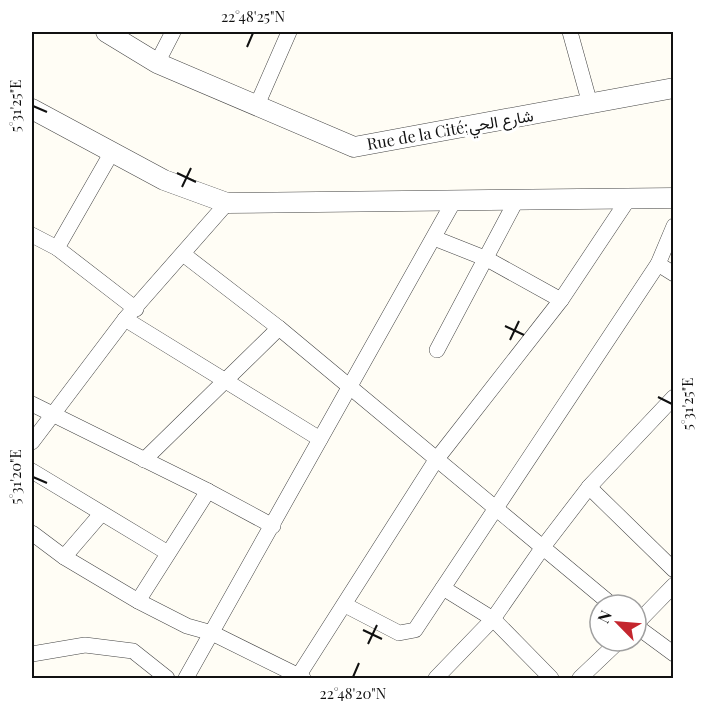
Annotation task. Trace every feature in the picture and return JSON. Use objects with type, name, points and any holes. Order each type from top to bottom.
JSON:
[{"type":"street","name":"Rue de la Cité;شارع الحي","points":[[106,32],[157,63],[354,147],[674,88]]},
{"type":"street","points":[[157,63],[173,32]]},
{"type":"street","points":[[257,105],[289,32]]},
{"type":"street","points":[[570,32],[590,104]]},
{"type":"street","points":[[32,109],[164,180],[227,203],[674,198]]},
{"type":"street","points":[[57,248],[112,152]]},
{"type":"street","points":[[32,533],[64,557],[138,601],[187,627],[212,633],[299,678],[436,460],[561,300],[629,198]]},
{"type":"street","points":[[186,678],[455,199]]},
{"type":"street","points":[[438,350],[517,199]]},
{"type":"street","points":[[32,442],[130,314],[227,203]]},
{"type":"street","points":[[345,604],[399,633],[415,630],[658,264],[674,226]]},
{"type":"street","points":[[32,235],[57,248],[130,314],[226,380],[320,439]]},
{"type":"street","points":[[434,238],[487,259],[561,300]]},
{"type":"street","points":[[183,254],[350,385],[436,460],[598,593]]},
{"type":"street","points":[[658,264],[674,274]]},
{"type":"street","points":[[144,460],[279,328]]},
{"type":"street","points":[[436,678],[493,619],[543,547],[589,487],[674,397]]},
{"type":"street","points":[[32,404],[52,416],[208,491],[273,526]]},
{"type":"street","points":[[32,471],[168,554]]},
{"type":"street","points":[[589,487],[674,570]]},
{"type":"street","points":[[138,601],[208,491]]},
{"type":"street","points":[[64,557],[101,514]]},
{"type":"street","points":[[648,612],[674,585]]},
{"type":"street","points":[[443,588],[493,619],[550,678]]},
{"type":"street","points":[[648,634],[674,654]]},
{"type":"street","points":[[32,654],[84,645],[133,651],[167,678]]},
{"type":"street","points":[[580,678],[606,653]]}]
